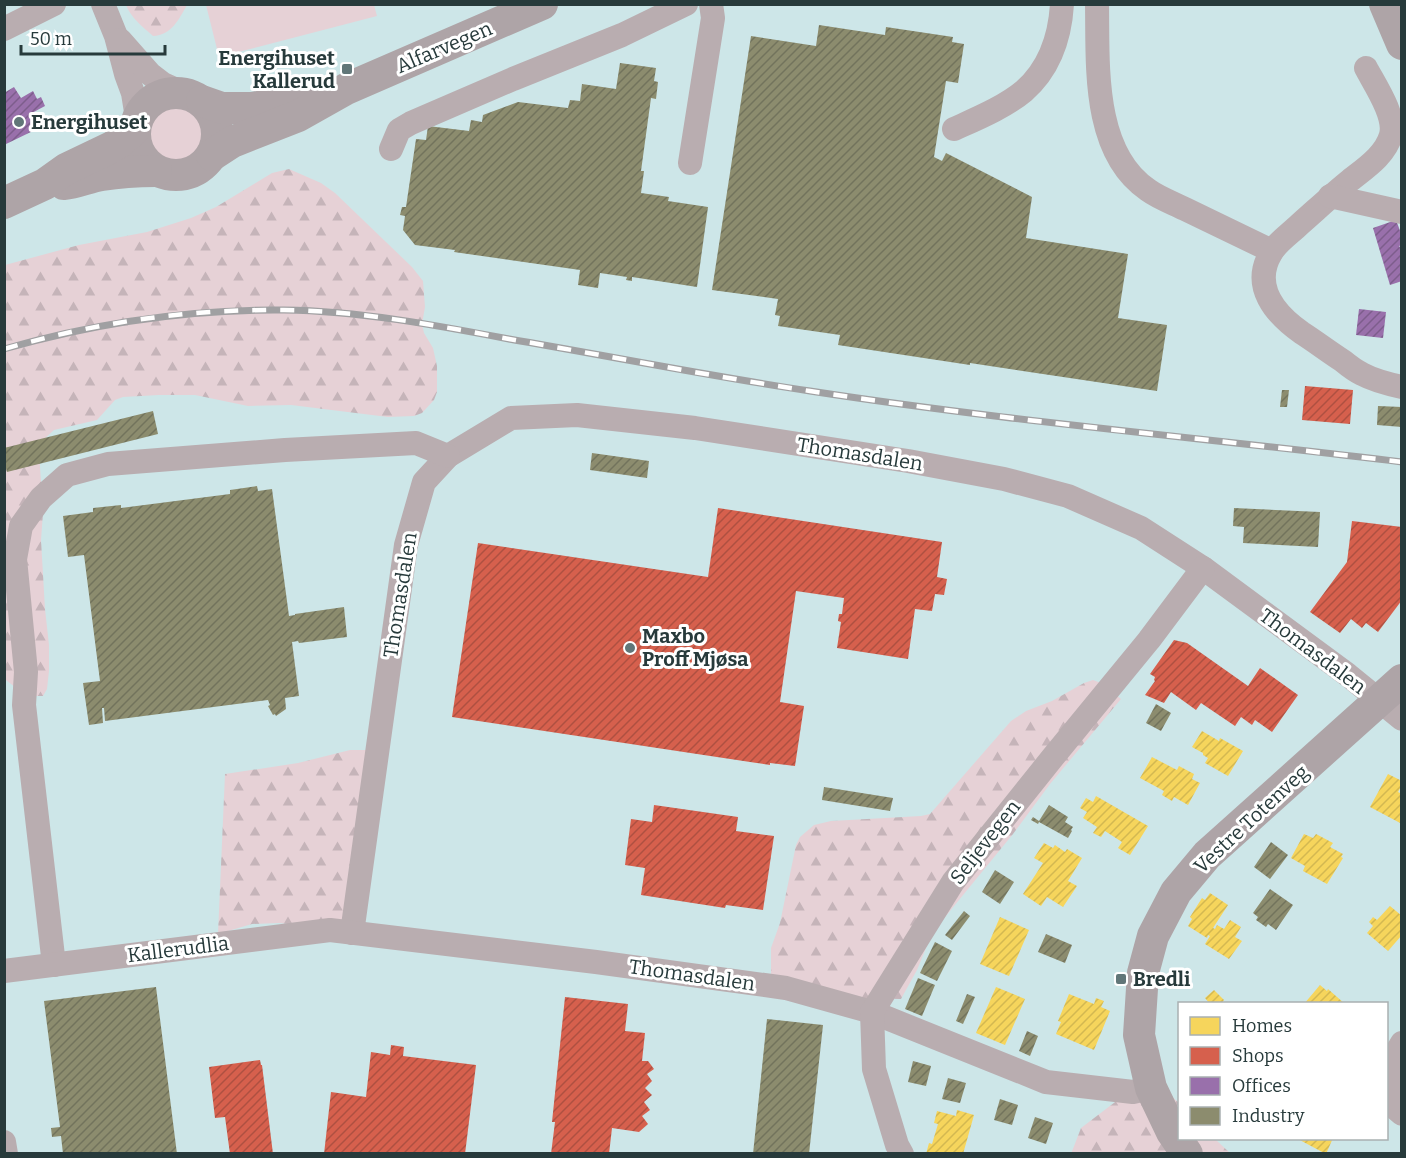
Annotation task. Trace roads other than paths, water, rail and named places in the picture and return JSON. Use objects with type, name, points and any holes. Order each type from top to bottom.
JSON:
[{"type":"main road","name":"Alfarvegen","points":[[212,155],[232,142],[298,116],[346,89],[542,4]]},
{"type":"main road","points":[[1385,4],[1401,44]]},
{"type":"main road","name":"Alfarvegen","points":[[192,97],[222,108],[252,108],[298,101],[346,89]]},
{"type":"main road","points":[[4,203],[45,184],[66,169],[121,141],[136,124],[145,106],[156,97],[169,93],[192,97],[212,112],[217,126],[217,141],[212,155],[201,167],[187,174],[171,176],[156,171],[130,172],[100,175],[71,183],[45,184]]},
{"type":"main road","points":[[136,124],[136,146],[143,160],[156,171]]},
{"type":"main road","name":"Vestre Totenveg","points":[[1187,1154],[1172,1132],[1151,1088],[1139,1035],[1143,973],[1153,936],[1176,892],[1207,855],[1335,742],[1390,710],[1401,681]]},
{"type":"street","points":[[4,28],[54,4]]},
{"type":"street","points":[[104,4],[133,93],[136,124]]},
{"type":"street","points":[[390,149],[399,130],[411,123],[622,35],[686,4]]},
{"type":"street","points":[[690,163],[713,18],[711,4]]},
{"type":"street","points":[[954,129],[996,109],[1023,92],[1038,76],[1050,57],[1059,35],[1062,4]]},
{"type":"street","points":[[1098,4],[1098,69],[1104,123],[1117,155],[1129,174],[1149,191],[1272,251]]},
{"type":"street","points":[[116,36],[150,74],[164,84],[192,97]]},
{"type":"street","points":[[1366,68],[1390,115],[1392,128],[1390,137],[1383,151],[1373,162],[1330,196],[1272,251],[1264,266],[1262,277],[1264,287],[1284,319],[1362,374],[1401,387]]},
{"type":"street","points":[[1330,196],[1401,212]]},
{"type":"street","name":"Thomasdalen","points":[[1151,1088],[1133,1092],[1046,1082],[872,1012],[786,988],[352,933],[406,545],[424,482],[448,456],[512,418],[578,415],[695,428],[908,461],[1004,479],[1068,496],[1141,528],[1203,568],[1348,675],[1390,710]]},
{"type":"street","points":[[54,965],[24,705],[26,672],[15,559],[21,526],[40,498],[67,475],[108,464],[285,450],[416,443],[448,456]]},
{"type":"street","name":"Seljevegen","points":[[872,1012],[953,882],[1149,640],[1203,568]]},
{"type":"street","name":"Kallerudlia","points":[[4,971],[330,930],[352,933]]},
{"type":"street","points":[[872,1012],[874,1069],[897,1145],[902,1154]]},
{"type":"street","points":[[1401,1043],[1388,1066],[1389,1092],[1395,1108],[1401,1114]]},
{"type":"street","points":[[4,1142],[6,1154]]},
{"type":"railway","points":[[4,349],[74,331],[178,315],[248,310],[341,313],[425,324],[734,379],[884,402],[1402,462]]},
{"type":"place","name":"Energihuset Kallerud","points":[[347,69]]},
{"type":"place","name":"Energihuset","points":[[19,122]]},
{"type":"place","name":"Maxbo Proff Mjøsa","points":[[630,648]]},
{"type":"place","name":"Bredli","points":[[1121,979]]}]
